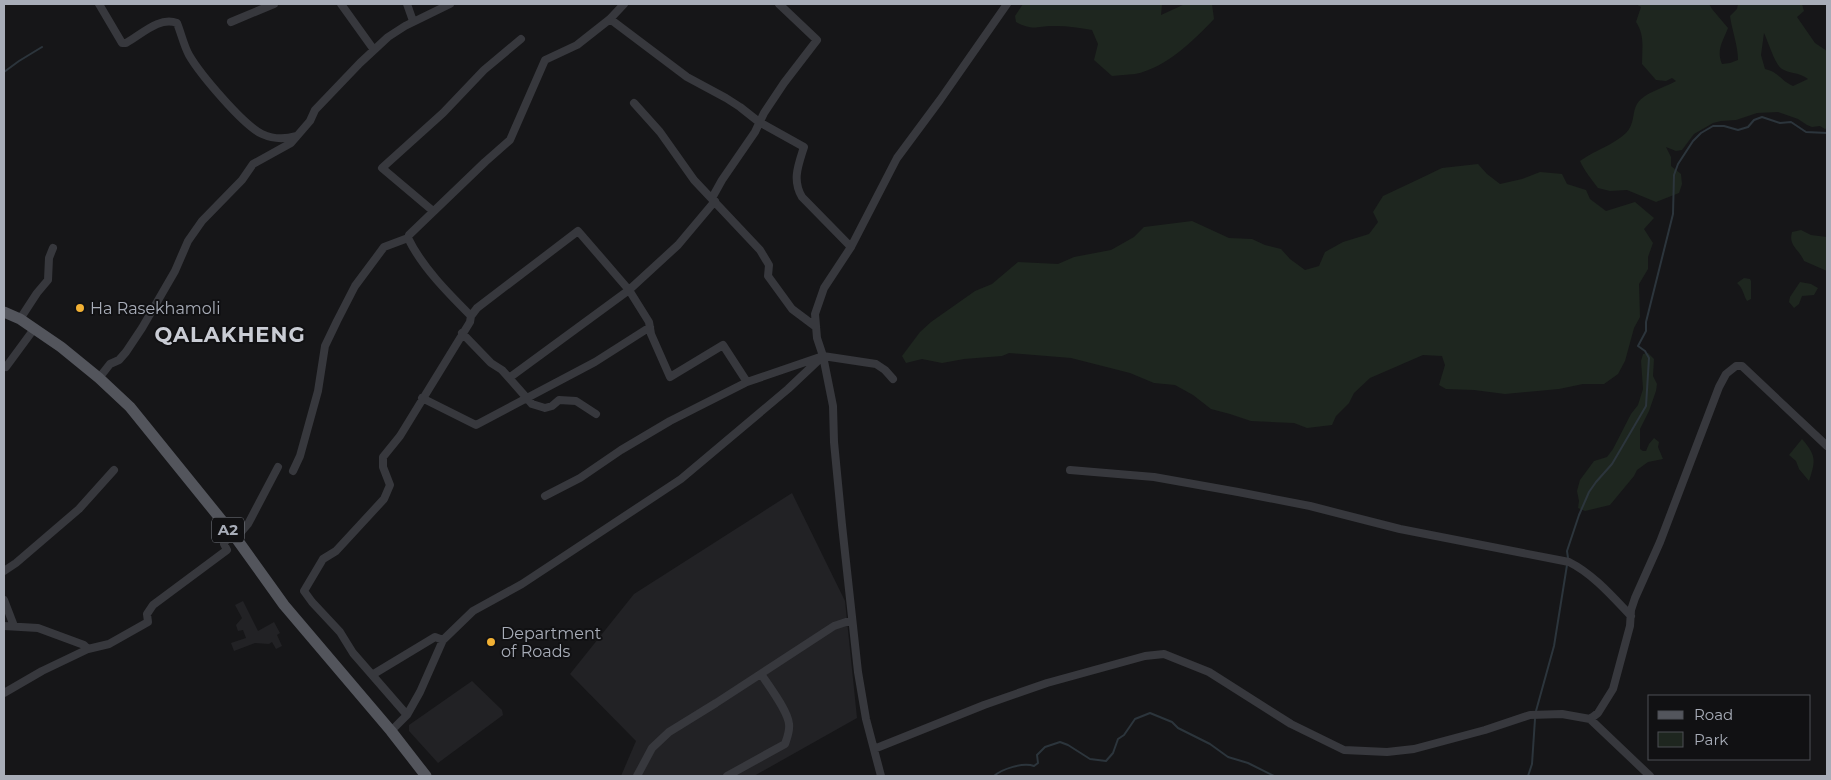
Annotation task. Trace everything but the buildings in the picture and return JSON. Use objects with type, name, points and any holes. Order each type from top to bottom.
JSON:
[{"type":"main road","name":"A2","points":[[4,312],[20,319],[61,347],[99,378],[130,407],[233,535],[284,605],[391,730],[426,776]]},
{"type":"street","points":[[99,4],[122,43],[126,43],[159,23],[170,20],[177,23],[189,54],[222,98],[246,122],[262,134],[275,138],[298,136]]},
{"type":"street","points":[[231,22],[274,4]]},
{"type":"street","points":[[340,4],[374,50]]},
{"type":"street","points":[[407,4],[413,21]]},
{"type":"street","points":[[99,378],[110,364],[119,360],[132,344],[175,271],[188,241],[202,221],[242,180],[253,164],[263,157],[282,149],[298,136],[315,110],[388,37],[413,21],[450,4]]},
{"type":"street","points":[[293,471],[300,456],[318,391],[325,346],[356,286],[384,247],[408,238],[433,211],[510,140],[545,60],[550,56],[578,45],[610,19],[624,4]]},
{"type":"street","points":[[509,378],[630,290],[678,245],[713,199],[784,83],[817,40],[779,4]]},
{"type":"street","points":[[882,776],[866,719],[858,672],[834,442],[833,406],[823,356],[817,338],[814,314],[824,288],[852,247],[897,158],[1007,4]]},
{"type":"street","points":[[610,19],[687,77],[740,107],[760,122],[804,148],[796,182],[798,190],[802,197],[852,247]]},
{"type":"street","points":[[433,211],[382,168],[443,113],[484,70],[521,39]]},
{"type":"street","points":[[634,104],[660,132],[694,180],[760,250],[769,266],[768,276],[792,309],[816,327]]},
{"type":"street","points":[[407,715],[353,653],[340,632],[304,591],[324,560],[336,551],[384,499],[390,485],[383,467],[383,457],[400,436],[470,322],[471,316],[493,296],[578,231],[630,290],[649,322],[651,334],[670,377],[723,345],[747,382]]},
{"type":"street","points":[[408,238],[413,249],[432,273],[471,316]]},
{"type":"street","points":[[20,319],[48,280],[49,258],[53,248]]},
{"type":"street","points":[[422,398],[476,425],[595,362],[650,327]]},
{"type":"street","points":[[6,367],[34,329]]},
{"type":"street","points":[[462,333],[509,378],[532,404],[545,408],[552,406],[559,400],[576,401],[596,414]]},
{"type":"street","points":[[391,730],[407,715],[444,640],[473,611],[522,584],[681,479],[788,389],[823,356]]},
{"type":"street","points":[[545,496],[580,478],[670,420],[747,382],[823,356],[876,364],[893,379]]},
{"type":"street","points":[[1590,719],[1598,713],[1613,689],[1630,626],[1635,598],[1663,534],[1726,374],[1736,366],[1742,366],[1827,446]]},
{"type":"street","points":[[4,694],[42,671],[88,649],[109,644],[148,622],[147,614],[153,605],[226,550],[224,544],[248,524],[278,467]]},
{"type":"street","points":[[4,571],[79,509],[114,470]]},
{"type":"street","points":[[1070,470],[1154,477],[1238,492],[1310,506],[1400,529],[1569,562],[1607,591],[1631,616]]},
{"type":"street","points":[[4,600],[14,626]]},
{"type":"street","points":[[637,776],[652,748],[670,732],[834,626],[852,620]]},
{"type":"street","points":[[4,626],[38,628],[84,645],[88,649]]},
{"type":"street","points":[[372,675],[435,636],[444,640]]},
{"type":"street","points":[[874,749],[984,705],[1047,683],[1145,656],[1164,654],[1209,672],[1291,724],[1344,750],[1387,752],[1414,749],[1485,730],[1530,715],[1562,714],[1590,719],[1650,776]]},
{"type":"street","points":[[726,776],[785,744],[789,723],[779,701],[761,674]]},
{"type":"shaded area","points":[[792,493],[845,601],[857,718],[754,776],[621,776],[636,741],[570,674],[634,594]]},
{"type":"shaded area","points":[[243,601],[258,631],[274,622],[280,633],[277,635],[282,646],[276,649],[272,642],[269,644],[255,643],[234,651],[231,643],[246,638],[243,630],[238,631],[236,625],[242,618],[235,605]]},
{"type":"shaded area","points":[[472,681],[502,710],[503,715],[438,763],[409,731],[409,725]]},
{"type":"green space","points":[[1023,4],[1162,4],[1161,15],[1185,4],[1212,4],[1214,19],[1168,60],[1146,71],[1112,76],[1094,60],[1098,44],[1092,30],[1065,26],[1027,27],[1016,22],[1015,16]]},
{"type":"green space","points":[[1636,4],[1709,4],[1728,28],[1720,50],[1722,64],[1738,60],[1730,16],[1737,9],[1738,4],[1802,4],[1804,11],[1797,17],[1815,43],[1827,51],[1827,128],[1825,129],[1820,126],[1812,127],[1798,119],[1778,112],[1757,113],[1736,120],[1713,123],[1694,134],[1682,150],[1676,151],[1666,147],[1671,157],[1671,166],[1681,174],[1682,184],[1679,193],[1656,202],[1627,190],[1610,191],[1598,188],[1580,161],[1626,133],[1631,126],[1635,107],[1640,100],[1650,93],[1676,81],[1672,78],[1666,81],[1656,80],[1642,64],[1642,37],[1636,22],[1641,7]],"holes":[[[1764,33],[1779,67],[1808,79],[1793,86],[1774,72],[1765,69],[1761,55]]]},
{"type":"green space","points":[[1478,164],[1500,184],[1522,179],[1540,172],[1562,174],[1567,184],[1586,190],[1590,199],[1606,211],[1635,202],[1654,218],[1644,229],[1653,243],[1648,257],[1648,269],[1639,284],[1640,317],[1634,328],[1625,361],[1618,374],[1604,384],[1583,384],[1559,389],[1505,394],[1446,389],[1439,385],[1445,365],[1442,356],[1423,355],[1370,378],[1354,393],[1349,403],[1336,416],[1332,425],[1307,428],[1294,423],[1251,421],[1211,409],[1193,395],[1175,385],[1154,383],[1130,373],[1071,358],[1009,353],[1002,356],[942,363],[922,359],[906,363],[902,356],[920,332],[931,322],[975,291],[992,284],[1018,262],[1058,264],[1074,257],[1111,250],[1134,237],[1144,227],[1192,221],[1229,238],[1252,239],[1281,249],[1290,259],[1305,270],[1319,266],[1325,252],[1343,242],[1369,234],[1378,222],[1373,212],[1383,196],[1442,168]]},
{"type":"green space","points":[[1801,230],[1811,235],[1827,237],[1827,271],[1804,261],[1791,241],[1792,232]]},
{"type":"green space","points":[[1744,278],[1751,281],[1751,299],[1747,301],[1737,283]]},
{"type":"green space","points":[[1800,282],[1811,284],[1818,288],[1814,295],[1802,296],[1799,304],[1794,308],[1789,302],[1790,297]]},
{"type":"green space","points":[[1648,353],[1654,359],[1653,376],[1657,384],[1649,411],[1640,429],[1640,449],[1646,451],[1654,438],[1659,442],[1658,447],[1663,459],[1648,462],[1637,470],[1610,505],[1585,511],[1578,508],[1577,491],[1580,480],[1594,461],[1607,457],[1638,405],[1643,389],[1641,361],[1643,354]]},
{"type":"green space","points":[[1802,439],[1810,449],[1814,463],[1809,481],[1799,469],[1796,461],[1789,455]]},
{"type":"waterway","points":[[4,72],[42,47]]},
{"type":"waterway","points":[[1568,558],[1567,551],[1589,492],[1612,464],[1646,406],[1649,358],[1645,351],[1638,346],[1646,331],[1646,322],[1673,214],[1674,175],[1678,164],[1693,141],[1701,133],[1713,126],[1724,126],[1738,130],[1748,127],[1754,120],[1762,117],[1780,123],[1791,122],[1806,132],[1827,133]]},
{"type":"waterway","points":[[1536,711],[1554,646],[1567,565]]},
{"type":"waterway","points":[[994,776],[1013,767],[1034,766],[1038,763],[1037,755],[1045,747],[1060,742],[1090,759],[1106,761],[1113,753],[1118,739],[1124,735],[1135,719],[1150,713],[1172,722],[1178,728],[1210,744],[1228,757],[1248,763],[1274,776]]},
{"type":"waterway","points":[[1528,776],[1532,764],[1535,719]]},
{"type":"place","name":"Ha Rasekhamoli","points":[[80,308]]},
{"type":"place","name":"Department of Roads","points":[[491,642]]},
{"type":"district","name":"QALAKHENG","points":[[230,335]]}]
